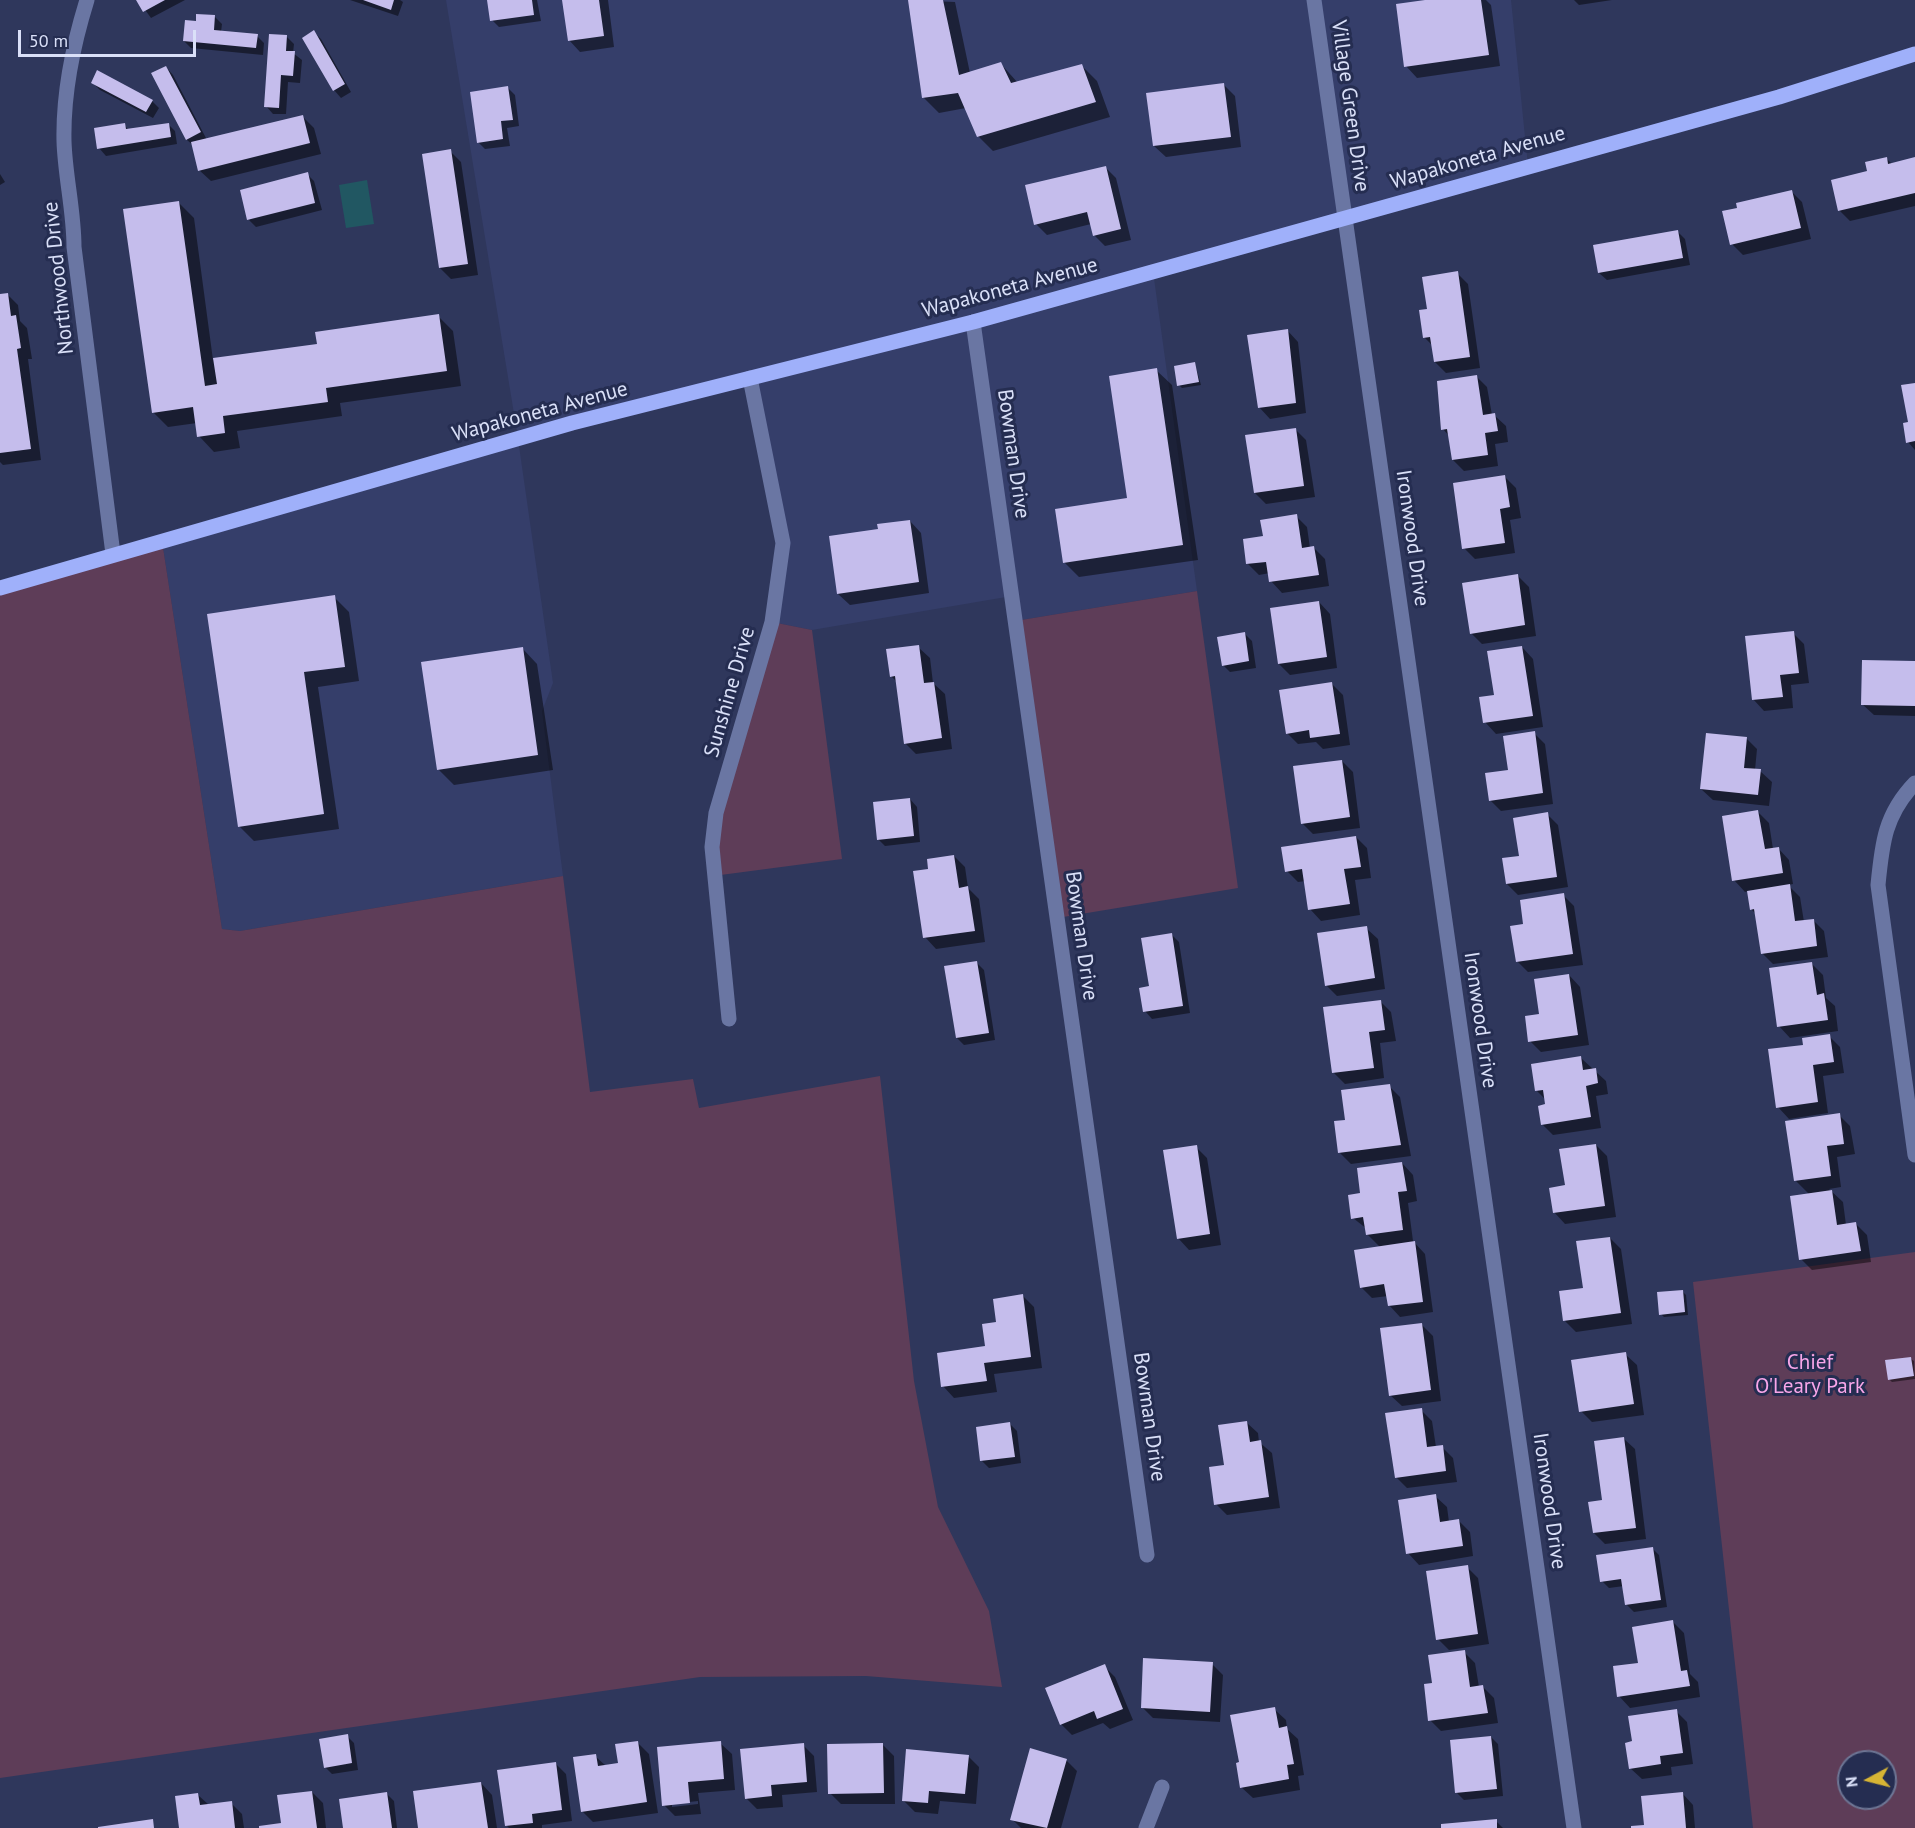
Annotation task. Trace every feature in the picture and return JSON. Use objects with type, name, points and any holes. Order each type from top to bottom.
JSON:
[{"type":"main road","name":"Wapakoneta Avenue","points":[[0,588],[572,423],[973,322],[1779,97],[1915,54]]},
{"type":"street","name":"Northwood Drive","points":[[87,0],[73,46],[64,141],[74,216],[74,247],[113,554]]},
{"type":"street","name":"Village Green Drive","points":[[1314,0],[1344,217]]},
{"type":"street","name":"Ironwood Drive","points":[[1344,217],[1574,1828]]},
{"type":"street","name":"Bowman Drive","points":[[973,322],[1147,1555]]},
{"type":"street","name":"Sunshine Drive","points":[[729,1019],[712,847],[716,813],[772,622],[783,543],[750,378]]},
{"type":"street","points":[[1915,783],[1897,801],[1882,845],[1878,885],[1915,1155]]},
{"type":"street","points":[[1146,1828],[1162,1787]]},
{"type":"shaded area","points":[[446,0],[1511,0],[1528,166],[1153,271],[1197,591],[1015,621],[1012,596],[812,630],[772,622],[783,543],[750,379],[518,439],[553,683],[542,711],[563,876],[240,931],[222,929],[162,541],[518,438]]},
{"type":"shaded area","points":[[367,180],[374,224],[346,228],[339,185]]},
{"type":"green space","points":[[162,541],[222,929],[240,931],[563,876],[590,1092],[693,1079],[699,1108],[880,1076],[914,1381],[938,1507],[989,1611],[1002,1687],[866,1676],[700,1677],[0,1778],[0,588]]},
{"type":"green space","points":[[1197,591],[1238,888],[1057,918],[1015,621]]},
{"type":"green space","points":[[772,622],[812,630],[842,859],[713,876],[712,847]]},
{"type":"green space","name":"Chief O'Leary Park","points":[[1915,1252],[1915,1828],[1753,1828],[1693,1282]]},
{"type":"building","points":[[136,0],[165,0],[143,12]]},
{"type":"building","points":[[363,0],[394,0],[391,10]]},
{"type":"building","points":[[487,0],[532,0],[534,15],[490,21]]},
{"type":"building","points":[[562,0],[599,0],[604,36],[568,41]]},
{"type":"building","points":[[908,0],[943,0],[959,75],[1001,62],[1011,83],[1082,64],[1096,102],[977,137],[958,93],[922,98]]},
{"type":"building","points":[[1425,0],[1481,0],[1489,55],[1404,67],[1396,4]]},
{"type":"building","points":[[196,14],[215,15],[214,30],[258,34],[256,48],[183,41],[185,20],[196,21]]},
{"type":"building","points":[[314,30],[345,84],[333,91],[302,38]]},
{"type":"building","points":[[269,34],[287,35],[286,51],[295,51],[293,76],[281,75],[279,108],[264,107]]},
{"type":"building","points":[[166,66],[201,132],[186,140],[151,73]]},
{"type":"building","points":[[97,70],[153,100],[146,112],[91,83]]},
{"type":"building","points":[[1224,83],[1231,137],[1153,146],[1146,93]]},
{"type":"building","points":[[508,86],[513,120],[501,121],[503,139],[477,143],[470,92]]},
{"type":"building","points":[[303,115],[310,143],[198,171],[191,142]]},
{"type":"building","points":[[125,123],[126,129],[169,123],[171,137],[97,149],[94,128]]},
{"type":"building","points":[[451,149],[468,264],[439,268],[422,154]]},
{"type":"building","points":[[1887,157],[1888,164],[1915,157],[1915,193],[1838,211],[1831,180],[1867,171],[1865,162]]},
{"type":"building","points":[[1106,166],[1121,229],[1093,236],[1087,212],[1034,225],[1025,185]]},
{"type":"building","points":[[308,172],[315,203],[247,220],[240,190]]},
{"type":"building","points":[[1792,190],[1801,228],[1730,245],[1722,211],[1737,208],[1736,203]]},
{"type":"building","points":[[179,201],[205,386],[217,384],[213,358],[317,344],[315,332],[439,314],[447,371],[326,388],[328,402],[223,416],[225,433],[197,437],[193,407],[152,413],[123,209]]},
{"type":"building","points":[[1678,230],[1683,258],[1598,273],[1593,245]]},
{"type":"building","points":[[1458,271],[1470,357],[1434,362],[1430,337],[1423,338],[1419,310],[1427,309],[1422,277]]},
{"type":"building","points":[[8,293],[11,316],[16,315],[21,348],[17,349],[31,449],[0,453],[0,294]]},
{"type":"building","points":[[1288,329],[1296,403],[1258,408],[1247,335]]},
{"type":"building","points":[[1195,362],[1199,382],[1177,386],[1174,366]]},
{"type":"building","points":[[1157,368],[1183,545],[1063,563],[1055,509],[1127,498],[1109,376]]},
{"type":"building","points":[[1477,375],[1483,415],[1495,413],[1498,431],[1485,433],[1488,455],[1452,460],[1447,429],[1441,430],[1437,381]]},
{"type":"building","points":[[1915,383],[1915,441],[1906,443],[1903,423],[1908,422],[1901,385]]},
{"type":"building","points":[[1296,428],[1304,486],[1254,493],[1245,435]]},
{"type":"building","points":[[1505,475],[1510,507],[1500,509],[1505,543],[1462,549],[1453,483]]},
{"type":"building","points":[[1297,514],[1302,548],[1314,546],[1319,575],[1269,582],[1266,562],[1246,564],[1243,539],[1263,536],[1260,520]]},
{"type":"building","points":[[910,520],[919,582],[837,594],[829,536],[878,529],[877,524]]},
{"type":"building","points":[[1518,574],[1525,625],[1470,634],[1462,583]]},
{"type":"building","points":[[335,595],[345,667],[304,672],[324,814],[238,827],[207,614]]},
{"type":"building","points":[[1319,601],[1327,657],[1278,664],[1270,608]]},
{"type":"building","points":[[1794,631],[1799,673],[1780,675],[1783,697],[1752,700],[1745,636]]},
{"type":"building","points":[[1245,632],[1249,661],[1222,666],[1217,637]]},
{"type":"building","points":[[919,645],[924,683],[934,682],[942,738],[904,744],[895,676],[890,677],[886,649]]},
{"type":"building","points":[[1522,646],[1533,716],[1483,723],[1479,697],[1494,695],[1487,651]]},
{"type":"building","points":[[523,647],[538,755],[437,770],[421,662]]},
{"type":"building","points":[[1862,660],[1915,661],[1915,706],[1861,705]]},
{"type":"building","points":[[1332,682],[1340,734],[1310,738],[1309,730],[1286,734],[1279,690]]},
{"type":"building","points":[[1535,731],[1543,793],[1489,801],[1485,773],[1508,770],[1503,736]]},
{"type":"building","points":[[1706,733],[1747,737],[1744,768],[1761,769],[1758,795],[1700,789]]},
{"type":"building","points":[[1342,760],[1350,817],[1301,824],[1293,766]]},
{"type":"building","points":[[910,798],[914,836],[877,840],[873,802]]},
{"type":"building","points":[[1758,810],[1765,849],[1779,847],[1783,873],[1732,881],[1722,816]]},
{"type":"building","points":[[1548,812],[1557,877],[1506,884],[1502,858],[1519,856],[1513,818]]},
{"type":"building","points":[[1356,836],[1361,867],[1344,869],[1350,904],[1308,910],[1302,869],[1285,872],[1281,847]]},
{"type":"building","points":[[954,855],[959,888],[968,886],[975,931],[923,938],[913,871],[928,869],[927,859]]},
{"type":"building","points":[[1790,884],[1795,921],[1814,919],[1817,946],[1761,954],[1754,909],[1750,910],[1747,891]]},
{"type":"building","points":[[1564,893],[1573,954],[1516,962],[1510,926],[1523,924],[1520,900]]},
{"type":"building","points":[[1367,926],[1375,978],[1325,986],[1317,933]]},
{"type":"building","points":[[1172,933],[1183,1006],[1143,1012],[1139,988],[1149,986],[1141,938]]},
{"type":"building","points":[[977,961],[989,1033],[956,1038],[944,966]]},
{"type":"building","points":[[1812,962],[1817,995],[1824,993],[1828,1020],[1777,1027],[1769,968]]},
{"type":"building","points":[[1569,974],[1578,1035],[1528,1042],[1525,1016],[1539,1014],[1534,979]]},
{"type":"building","points":[[1381,1000],[1385,1030],[1369,1032],[1374,1068],[1332,1073],[1323,1007]]},
{"type":"building","points":[[1830,1034],[1834,1062],[1813,1065],[1818,1102],[1776,1108],[1768,1049],[1803,1045],[1802,1038]]},
{"type":"building","points":[[1581,1056],[1583,1070],[1596,1068],[1598,1083],[1586,1086],[1591,1117],[1541,1125],[1538,1106],[1545,1104],[1543,1090],[1535,1091],[1531,1064]]},
{"type":"building","points":[[1390,1084],[1401,1145],[1338,1153],[1334,1121],[1345,1120],[1341,1090]]},
{"type":"building","points":[[1840,1113],[1844,1144],[1827,1146],[1831,1176],[1794,1181],[1785,1121]]},
{"type":"building","points":[[1596,1144],[1605,1206],[1553,1213],[1549,1188],[1565,1185],[1559,1149]]},
{"type":"building","points":[[1197,1145],[1210,1234],[1177,1239],[1163,1150]]},
{"type":"building","points":[[1402,1162],[1407,1191],[1398,1192],[1403,1230],[1366,1235],[1363,1217],[1351,1219],[1348,1195],[1360,1193],[1357,1168]]},
{"type":"building","points":[[1832,1190],[1837,1225],[1856,1222],[1861,1251],[1799,1260],[1790,1196]]},
{"type":"building","points":[[1610,1237],[1621,1313],[1563,1321],[1559,1291],[1583,1288],[1576,1241]]},
{"type":"building","points":[[1415,1241],[1423,1302],[1388,1306],[1384,1284],[1360,1288],[1354,1250]]},
{"type":"building","points":[[1683,1290],[1685,1312],[1659,1315],[1657,1292]]},
{"type":"building","points":[[1023,1294],[1031,1357],[984,1363],[987,1381],[941,1387],[937,1353],[985,1346],[982,1324],[996,1322],[993,1299]]},
{"type":"building","points":[[1422,1323],[1431,1390],[1389,1396],[1380,1328]]},
{"type":"building","points":[[1626,1352],[1634,1404],[1579,1412],[1571,1360]]},
{"type":"building","points":[[1911,1357],[1914,1376],[1888,1380],[1885,1360]]},
{"type":"building","points":[[1422,1408],[1427,1447],[1443,1445],[1446,1471],[1395,1478],[1385,1413]]},
{"type":"building","points":[[1247,1421],[1250,1442],[1261,1440],[1269,1497],[1214,1505],[1209,1467],[1224,1465],[1218,1425]]},
{"type":"building","points":[[1010,1422],[1015,1457],[980,1461],[976,1427]]},
{"type":"building","points":[[1624,1437],[1636,1528],[1593,1533],[1588,1502],[1602,1500],[1594,1441]]},
{"type":"building","points":[[1436,1494],[1440,1522],[1459,1519],[1463,1546],[1406,1554],[1398,1500]]},
{"type":"building","points":[[1653,1547],[1661,1600],[1625,1605],[1621,1579],[1600,1582],[1596,1555]]},
{"type":"building","points":[[1468,1565],[1478,1634],[1436,1640],[1426,1571]]},
{"type":"building","points":[[1673,1620],[1681,1671],[1687,1670],[1690,1686],[1617,1697],[1613,1666],[1638,1663],[1632,1627]]},
{"type":"building","points":[[1465,1650],[1470,1687],[1483,1685],[1488,1713],[1428,1721],[1424,1684],[1432,1683],[1428,1655]]},
{"type":"building","points":[[1143,1658],[1213,1662],[1210,1712],[1141,1708]]},
{"type":"building","points":[[1105,1664],[1123,1709],[1097,1719],[1094,1711],[1060,1725],[1045,1688]]},
{"type":"building","points":[[1275,1707],[1279,1728],[1287,1726],[1294,1764],[1287,1765],[1289,1779],[1240,1788],[1236,1763],[1239,1762],[1230,1715]]},
{"type":"building","points":[[1677,1709],[1683,1753],[1660,1756],[1661,1764],[1629,1769],[1625,1743],[1632,1741],[1628,1716]]},
{"type":"building","points":[[348,1734],[352,1763],[324,1768],[319,1739]]},
{"type":"building","points":[[1491,1736],[1497,1789],[1455,1793],[1450,1740]]},
{"type":"building","points":[[638,1741],[647,1802],[581,1812],[573,1757],[596,1754],[598,1766],[618,1763],[615,1744]]},
{"type":"building","points":[[721,1741],[724,1779],[688,1782],[690,1803],[662,1806],[657,1747]]},
{"type":"building","points":[[804,1743],[807,1782],[771,1785],[772,1796],[745,1799],[740,1749]]},
{"type":"building","points":[[883,1743],[884,1793],[828,1794],[827,1744]]},
{"type":"building","points":[[1030,1748],[1067,1759],[1047,1828],[1010,1820]]},
{"type":"building","points":[[906,1749],[969,1755],[965,1794],[929,1791],[928,1803],[902,1801]]},
{"type":"building","points":[[556,1762],[562,1810],[532,1814],[533,1823],[505,1826],[497,1770]]},
{"type":"building","points":[[481,1782],[488,1828],[418,1828],[413,1791]]},
{"type":"building","points":[[312,1791],[317,1828],[259,1828],[259,1826],[281,1823],[277,1795]]},
{"type":"building","points":[[387,1792],[392,1828],[343,1828],[339,1799]]},
{"type":"building","points":[[1683,1792],[1686,1828],[1631,1828],[1631,1826],[1644,1825],[1641,1796]]},
{"type":"building","points":[[198,1793],[200,1805],[232,1801],[235,1828],[179,1828],[175,1796]]},
{"type":"building","points":[[153,1819],[154,1828],[98,1828],[98,1827]]},
{"type":"building","points":[[1497,1819],[1497,1828],[1441,1828],[1441,1824]]}]
